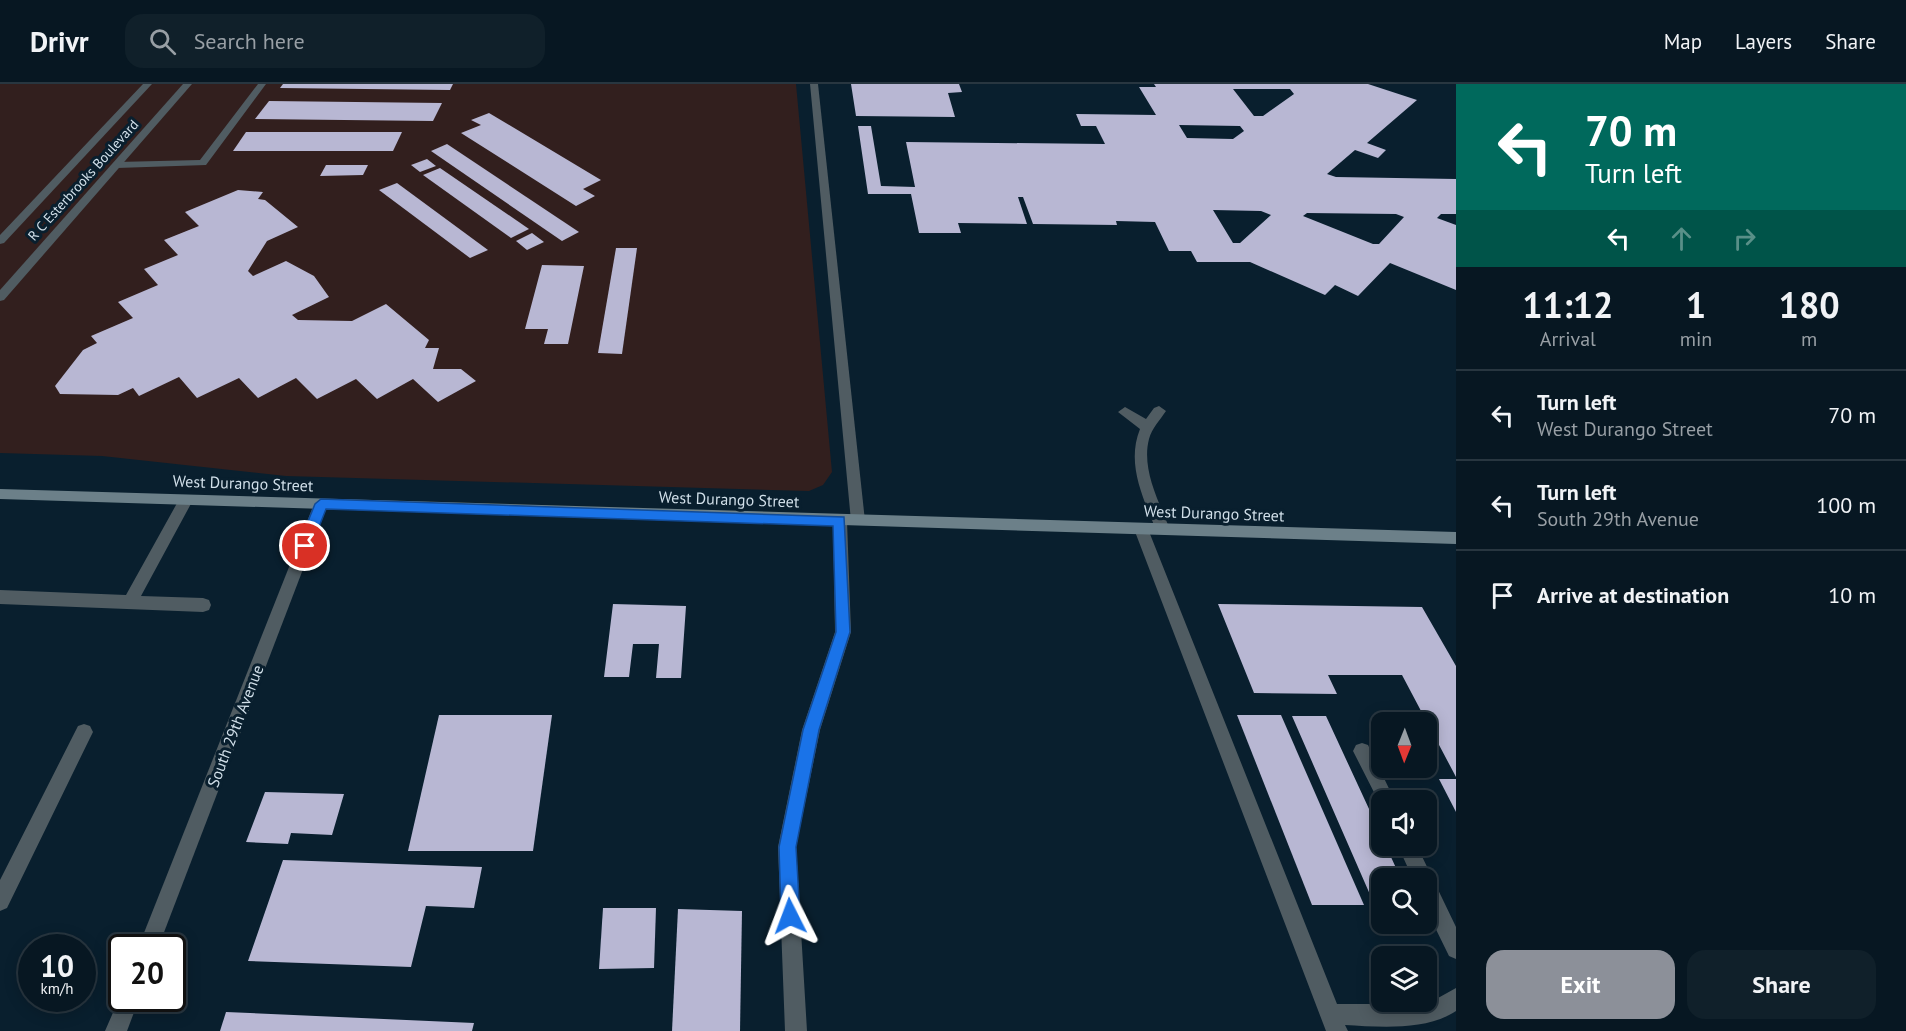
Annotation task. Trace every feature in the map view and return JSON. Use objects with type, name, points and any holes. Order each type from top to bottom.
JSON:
[{"type":"street","name":"R C Esterbrooks Boulevard","points":[[0,241],[148,84]]},
{"type":"street","name":"R C Esterbrooks Boulevard","points":[[0,297],[188,84]]},
{"type":"street","points":[[117,165],[203,163],[262,84]]},
{"type":"street","points":[[796,1031],[787,847],[811,730],[843,632],[849,521],[814,84]]},
{"type":"street","points":[[1159,411],[1146,426],[1139,450],[1163,530]]},
{"type":"street","points":[[1125,412],[1146,426]]},
{"type":"street","name":"West Durango Street","points":[[1,496],[1456,538]]},
{"type":"street","points":[[130,602],[186,500]]},
{"type":"street","name":"South 29th Avenue","points":[[153,934],[321,504]]},
{"type":"street","points":[[1142,529],[1334,1022],[1418,1015],[1449,1006],[1456,998]]},
{"type":"street","points":[[0,597],[203,606]]},
{"type":"street","points":[[0,901],[84,732]]},
{"type":"street","points":[[1362,751],[1381,790]]},
{"type":"street","points":[[1437,910],[1456,949]]},
{"type":"street","points":[[116,1031],[124,1012]]},
{"type":"shaded area","points":[[0,84],[796,84],[832,472],[823,485],[809,491],[286,476],[102,456],[0,453]]},
{"type":"building","points":[[283,84],[453,84],[450,90],[280,88]]},
{"type":"building","points":[[851,84],[959,84],[962,92],[948,93],[955,117],[856,116]]},
{"type":"building","points":[[1154,84],[1368,84],[1417,100],[1367,143],[1386,150],[1378,158],[1355,150],[1327,174],[1336,177],[1456,179],[1456,214],[1441,214],[1437,218],[1456,225],[1456,290],[1390,263],[1358,296],[1335,285],[1325,295],[1250,262],[1197,262],[1191,251],[1169,251],[1155,222],[1116,221],[1117,225],[1033,224],[1023,197],[1018,197],[1027,224],[958,223],[961,233],[919,233],[911,194],[868,194],[858,126],[871,126],[881,186],[915,187],[906,142],[1105,144],[1096,126],[1081,126],[1076,114],[1156,115],[1139,87],[1156,87]],"holes":[[[1233,89],[1290,89],[1294,94],[1263,116],[1254,116]],[[1179,125],[1240,126],[1244,131],[1233,139],[1187,138]],[[1213,210],[1261,211],[1271,215],[1240,243],[1233,243]],[[1307,213],[1396,214],[1404,217],[1379,244],[1373,244],[1303,216]]]},
{"type":"building","points":[[269,101],[442,103],[433,121],[255,119]]},
{"type":"building","points":[[489,113],[601,180],[583,189],[595,196],[576,206],[461,133],[481,125],[471,120]]},
{"type":"building","points":[[246,132],[402,132],[393,151],[233,151]]},
{"type":"building","points":[[447,144],[579,232],[562,241],[431,151]]},
{"type":"building","points":[[427,159],[436,166],[420,172],[411,165]]},
{"type":"building","points":[[326,165],[368,165],[363,175],[320,176]]},
{"type":"building","points":[[440,168],[529,229],[511,238],[423,175]]},
{"type":"building","points":[[397,183],[488,250],[470,258],[379,190]]},
{"type":"building","points":[[238,190],[263,192],[258,199],[265,200],[298,227],[267,241],[248,271],[253,276],[286,261],[314,276],[329,297],[292,315],[298,320],[352,321],[386,304],[429,340],[425,348],[439,348],[433,369],[461,369],[476,381],[438,402],[413,379],[377,399],[356,379],[317,399],[296,378],[258,398],[239,378],[197,398],[179,377],[139,396],[133,388],[118,395],[60,394],[55,386],[83,350],[97,343],[91,336],[133,318],[118,302],[158,285],[144,269],[178,255],[164,240],[199,226],[185,212]]},
{"type":"building","points":[[532,233],[544,242],[527,250],[516,241]]},
{"type":"building","points":[[616,248],[637,248],[622,354],[598,353]]},
{"type":"building","points":[[542,265],[584,266],[568,344],[544,344],[548,329],[525,329]]},
{"type":"building","points":[[613,604],[686,606],[681,678],[656,678],[659,644],[633,644],[629,677],[604,677]]},
{"type":"building","points":[[1218,604],[1422,607],[1456,666],[1456,777],[1437,741],[1437,712],[1422,712],[1402,675],[1328,675],[1337,694],[1254,693]]},
{"type":"building","points":[[439,715],[552,715],[533,851],[408,851]]},
{"type":"building","points":[[1237,715],[1281,715],[1364,905],[1312,905]]},
{"type":"building","points":[[1292,716],[1326,716],[1371,813],[1371,856],[1391,856],[1396,868],[1371,868],[1371,897]]},
{"type":"building","points":[[1439,779],[1456,779],[1456,812]]},
{"type":"building","points":[[265,792],[344,794],[332,835],[291,833],[288,844],[246,842]]},
{"type":"building","points":[[283,860],[482,867],[474,908],[426,906],[411,967],[248,961]]},
{"type":"building","points":[[603,908],[656,908],[654,968],[599,969]]},
{"type":"building","points":[[678,909],[742,911],[740,1031],[672,1031]]},
{"type":"building","points":[[226,1012],[474,1023],[472,1031],[220,1031]]},
{"type":"route","points":[[305,546],[321,504],[840,521],[843,632],[811,730],[787,847],[790,916]]}]
